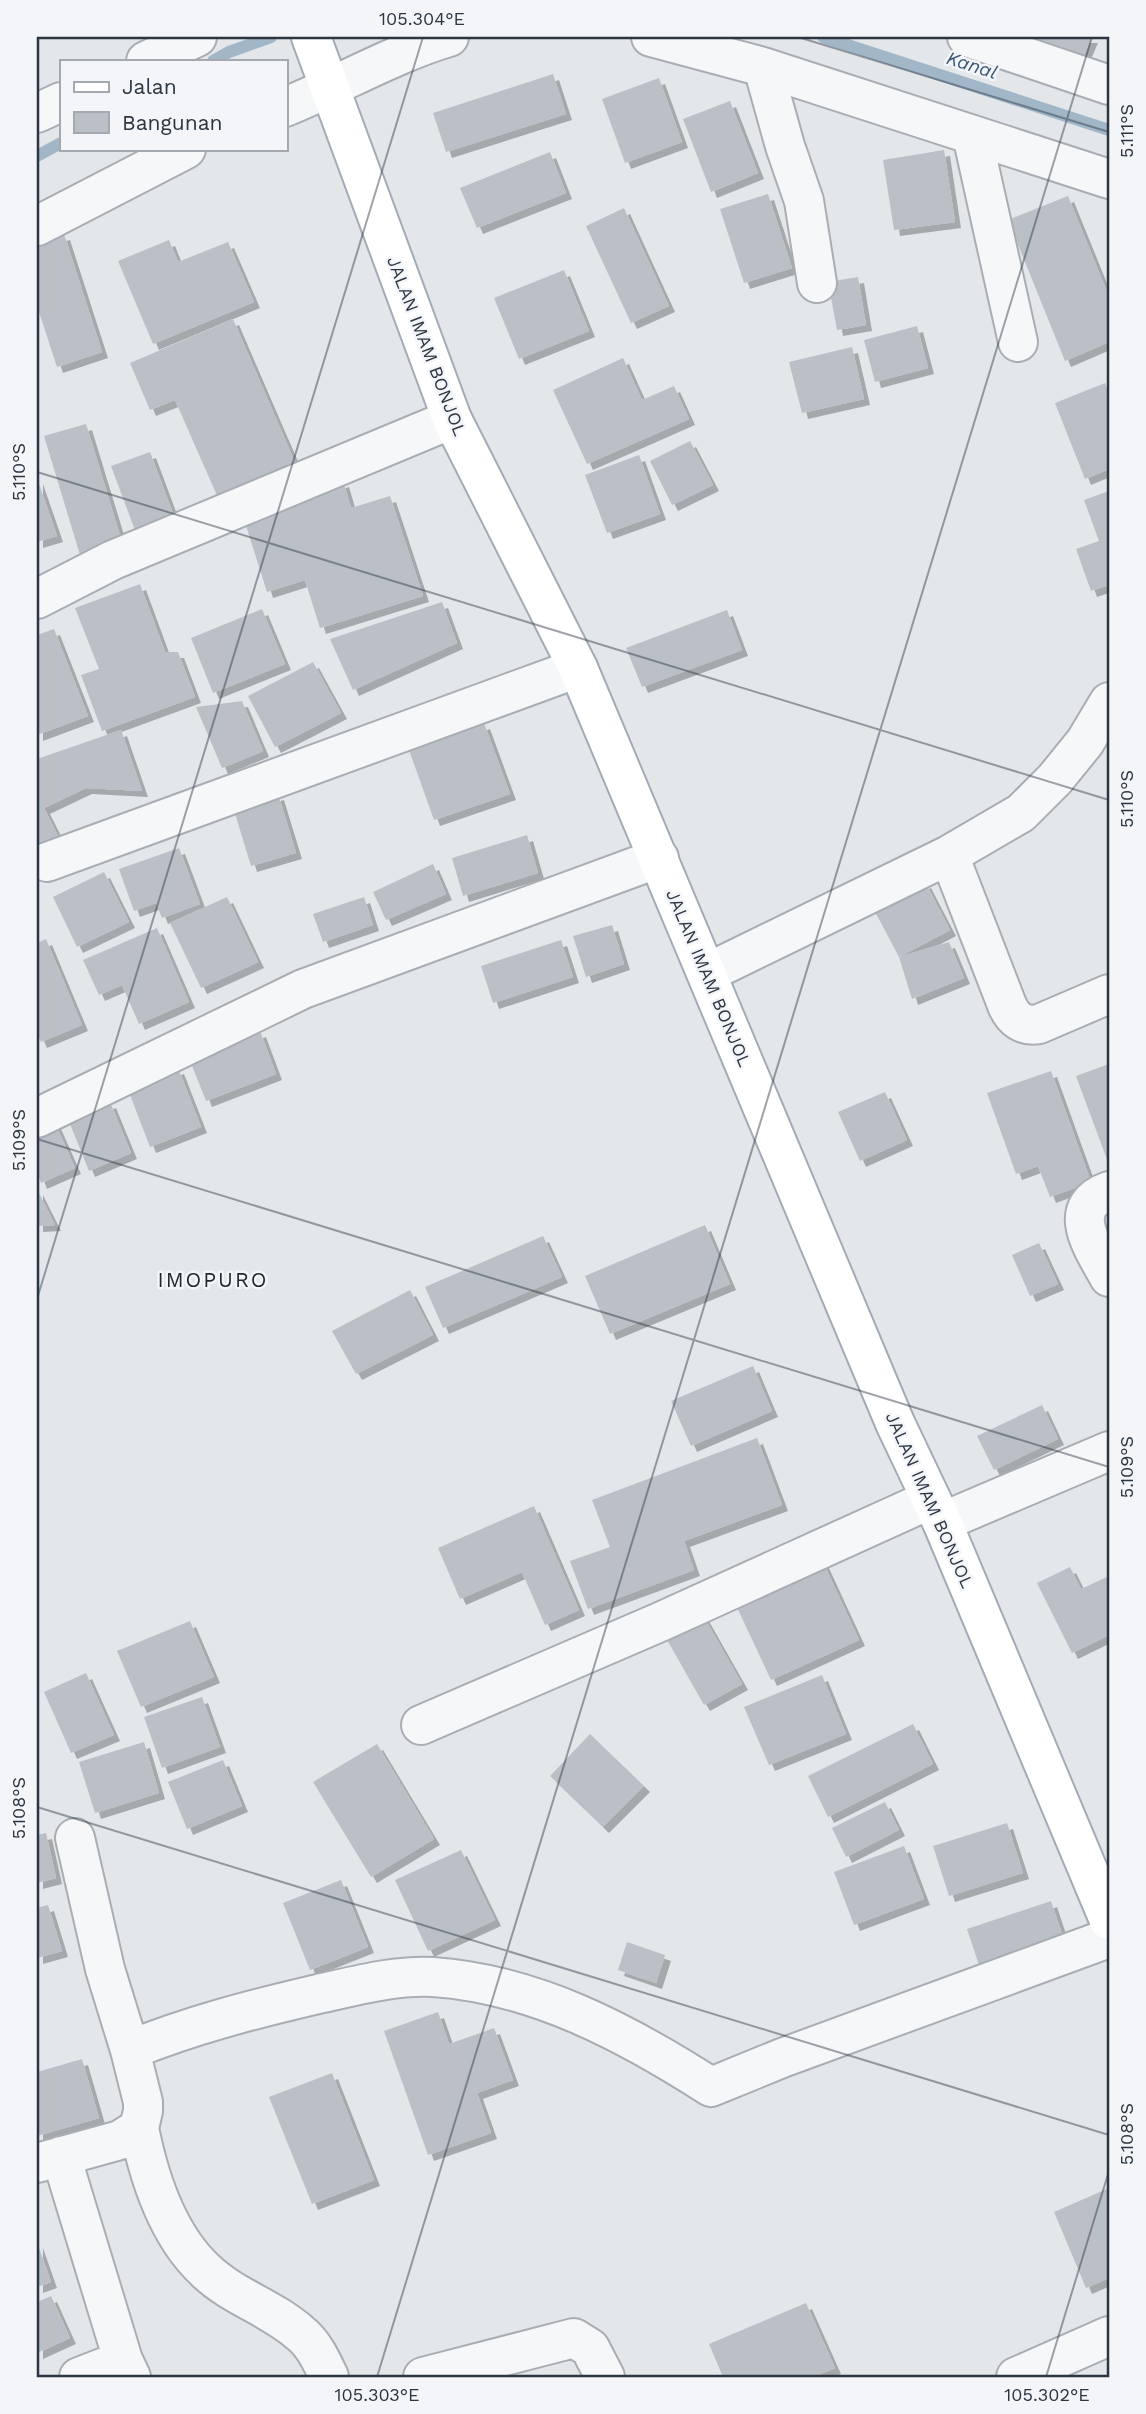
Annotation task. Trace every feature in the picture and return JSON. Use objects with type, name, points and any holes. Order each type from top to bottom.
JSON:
[{"type":"main road","name":"JALAN IMAM BONJOL","points":[[321,64],[452,419],[579,668],[895,1423],[937,1511],[1109,1920]]},
{"type":"street","points":[[148,60],[197,37]]},
{"type":"street","points":[[287,105],[321,64],[449,37]]},
{"type":"street","points":[[651,37],[763,68],[1109,179]]},
{"type":"street","points":[[967,37],[1109,85]]},
{"type":"street","points":[[763,68],[804,201],[817,283]]},
{"type":"street","points":[[37,113],[60,102]]},
{"type":"street","points":[[972,135],[1018,342]]},
{"type":"street","points":[[37,226],[184,150]]},
{"type":"street","points":[[37,600],[113,560],[452,419]]},
{"type":"street","points":[[47,862],[579,668]]},
{"type":"street","points":[[707,973],[949,855],[1021,813],[1055,779],[1085,742],[1109,702]]},
{"type":"street","points":[[949,855],[1012,1016],[1027,1025],[1039,1024],[1109,994]]},
{"type":"street","points":[[37,1118],[303,989],[659,858]]},
{"type":"street","points":[[1109,1191],[1097,1195],[1083,1219],[1090,1242],[1109,1277]]},
{"type":"street","points":[[421,1725],[660,1622],[937,1511],[1109,1451]]},
{"type":"street","points":[[75,1838],[104,1969],[130,2050],[143,2102],[139,2128],[146,2161],[175,2232],[206,2271],[301,2333],[320,2358],[329,2377]]},
{"type":"street","points":[[130,2050],[256,2008],[377,1981],[431,1977],[521,1994],[577,2012],[656,2052],[711,2087],[782,2058],[1109,1938]]},
{"type":"street","points":[[79,2377],[127,2369],[49,2159],[120,2140],[139,2128]]},
{"type":"street","points":[[1016,2377],[1109,2336]]},
{"type":"street","points":[[424,2377],[574,2338],[590,2348],[606,2377]]},
{"type":"building","points":[[1040,37],[1092,37],[1083,58],[1037,42]]},
{"type":"building","points":[[553,74],[566,114],[446,152],[433,113]]},
{"type":"building","points":[[659,78],[682,142],[625,163],[602,99]]},
{"type":"building","points":[[730,101],[758,173],[711,192],[683,119]]},
{"type":"building","points":[[944,150],[955,222],[894,230],[883,160]]},
{"type":"building","points":[[550,152],[566,193],[477,228],[460,188]]},
{"type":"building","points":[[768,194],[792,268],[744,283],[720,209]]},
{"type":"building","points":[[1068,196],[1109,297],[1109,342],[1065,361],[1008,220]]},
{"type":"building","points":[[624,208],[669,306],[631,323],[586,226]]},
{"type":"building","points":[[64,234],[102,352],[57,367],[37,306],[37,242]]},
{"type":"building","points":[[169,240],[178,262],[228,242],[254,302],[153,344],[118,261]]},
{"type":"building","points":[[564,270],[589,331],[519,359],[494,298]]},
{"type":"building","points":[[858,277],[866,325],[837,330],[828,282]]},
{"type":"building","points":[[233,319],[300,474],[222,507],[175,400],[150,410],[130,363]]},
{"type":"building","points":[[917,326],[928,368],[875,382],[864,340]]},
{"type":"building","points":[[852,347],[864,399],[802,413],[789,362]]},
{"type":"building","points":[[623,358],[642,400],[674,386],[689,419],[587,464],[553,390]]},
{"type":"building","points":[[1105,383],[1109,394],[1109,469],[1085,479],[1055,403]]},
{"type":"building","points":[[86,424],[122,542],[80,555],[44,436]]},
{"type":"building","points":[[690,441],[713,485],[672,505],[650,461]]},
{"type":"building","points":[[150,452],[175,519],[136,533],[111,466]]},
{"type":"building","points":[[639,455],[660,514],[607,533],[585,475]]},
{"type":"building","points":[[37,478],[57,536],[37,542]]},
{"type":"building","points":[[343,481],[351,508],[390,496],[423,596],[320,628],[305,580],[267,592],[242,513]]},
{"type":"building","points":[[1109,491],[1109,585],[1091,591],[1076,549],[1099,541],[1084,500]]},
{"type":"building","points":[[140,584],[165,652],[178,652],[195,697],[102,731],[81,675],[99,669],[75,608]]},
{"type":"building","points":[[442,602],[457,643],[353,690],[330,639]]},
{"type":"building","points":[[262,609],[285,664],[213,693],[191,638]]},
{"type":"building","points":[[727,610],[742,650],[642,687],[626,648]]},
{"type":"building","points":[[54,629],[88,716],[37,735],[37,635]]},
{"type":"building","points":[[313,662],[341,713],[275,747],[248,696]]},
{"type":"building","points":[[242,701],[263,751],[222,768],[196,707]]},
{"type":"building","points":[[484,723],[510,794],[434,820],[409,750]]},
{"type":"building","points":[[121,730],[142,791],[86,788],[44,808],[61,842],[37,854],[37,759]]},
{"type":"building","points":[[278,794],[296,853],[251,866],[233,807]]},
{"type":"building","points":[[527,835],[538,873],[463,896],[452,858]]},
{"type":"building","points":[[179,848],[200,904],[162,918],[156,903],[134,911],[119,869]]},
{"type":"building","points":[[433,864],[446,894],[386,920],[373,892]]},
{"type":"building","points":[[104,872],[129,922],[77,947],[53,897]]},
{"type":"building","points":[[925,882],[950,930],[899,957],[873,908]]},
{"type":"building","points":[[227,897],[258,962],[201,988],[170,923]]},
{"type":"building","points":[[364,897],[373,925],[323,942],[313,914]]},
{"type":"building","points":[[612,925],[624,964],[586,977],[573,936]]},
{"type":"building","points":[[157,928],[189,1002],[139,1024],[122,985],[99,995],[83,960]]},
{"type":"building","points":[[46,939],[82,1025],[41,1042],[37,1033],[37,943]]},
{"type":"building","points":[[561,940],[573,977],[493,1003],[481,966]]},
{"type":"building","points":[[949,942],[964,978],[912,999],[899,957]]},
{"type":"building","points":[[260,1031],[276,1074],[206,1101],[189,1058]]},
{"type":"building","points":[[1109,1064],[1109,1165],[1076,1076]]},
{"type":"building","points":[[178,1068],[201,1127],[150,1147],[127,1087]]},
{"type":"building","points":[[1051,1071],[1091,1182],[1050,1197],[1038,1166],[1016,1174],[987,1093]]},
{"type":"building","points":[[885,1092],[907,1140],[860,1161],[838,1112]]},
{"type":"building","points":[[110,1102],[131,1153],[89,1171],[68,1119]]},
{"type":"building","points":[[55,1123],[75,1168],[41,1183],[37,1172],[37,1131]]},
{"type":"building","points":[[37,1189],[55,1225],[37,1226]]},
{"type":"building","points":[[705,1225],[730,1284],[610,1334],[585,1276]]},
{"type":"building","points":[[543,1236],[562,1277],[443,1328],[425,1287]]},
{"type":"building","points":[[1039,1243],[1058,1284],[1030,1296],[1012,1255]]},
{"type":"building","points":[[410,1290],[433,1335],[356,1374],[332,1331]]},
{"type":"building","points":[[753,1366],[772,1411],[691,1446],[671,1401]]},
{"type":"building","points":[[1042,1405],[1058,1439],[994,1470],[977,1436]]},
{"type":"building","points":[[757,1438],[782,1505],[684,1541],[694,1570],[588,1609],[570,1561],[610,1547],[592,1500]]},
{"type":"building","points":[[534,1506],[579,1610],[545,1625],[522,1572],[460,1599],[438,1548]]},
{"type":"building","points":[[822,1560],[859,1640],[771,1680],[734,1601]]},
{"type":"building","points":[[1070,1567],[1081,1589],[1109,1576],[1109,1635],[1072,1653],[1037,1583]]},
{"type":"building","points":[[700,1610],[742,1684],[704,1705],[662,1631]]},
{"type":"building","points":[[190,1621],[214,1677],[141,1707],[117,1651]]},
{"type":"building","points":[[86,1673],[114,1735],[71,1753],[44,1692]]},
{"type":"building","points":[[822,1675],[846,1734],[769,1765],[744,1707]]},
{"type":"building","points":[[202,1697],[220,1747],[162,1768],[144,1717]]},
{"type":"building","points":[[913,1724],[933,1764],[828,1817],[808,1776]]},
{"type":"building","points":[[590,1734],[644,1786],[603,1827],[550,1776]]},
{"type":"building","points":[[144,1742],[159,1793],[95,1813],[79,1762]]},
{"type":"building","points":[[377,1744],[434,1839],[371,1877],[313,1782]]},
{"type":"building","points":[[223,1760],[242,1806],[187,1829],[168,1782]]},
{"type":"building","points":[[885,1802],[899,1830],[846,1857],[832,1828]]},
{"type":"building","points":[[1007,1823],[1023,1873],[949,1896],[933,1846]]},
{"type":"building","points":[[46,1833],[56,1878],[37,1883],[37,1835]]},
{"type":"building","points":[[904,1846],[924,1899],[854,1925],[834,1872]]},
{"type":"building","points":[[461,1850],[495,1920],[428,1951],[395,1880]]},
{"type":"building","points":[[341,1880],[368,1947],[310,1970],[283,1903]]},
{"type":"building","points":[[1051,1901],[1064,1940],[980,1968],[967,1929]]},
{"type":"building","points":[[48,1905],[62,1951],[37,1958],[37,1908]]},
{"type":"building","points":[[627,1942],[665,1955],[656,1983],[618,1970]]},
{"type":"building","points":[[438,2012],[449,2044],[494,2028],[513,2080],[477,2093],[491,2133],[428,2155],[384,2031]]},
{"type":"building","points":[[82,2059],[99,2118],[37,2136],[37,2072]]},
{"type":"building","points":[[332,2073],[374,2180],[312,2204],[269,2097]]},
{"type":"building","points":[[1109,2188],[1109,2278],[1086,2288],[1054,2212]]},
{"type":"building","points":[[37,2242],[51,2282],[37,2287]]},
{"type":"building","points":[[51,2296],[70,2338],[37,2353],[37,2302]]},
{"type":"building","points":[[806,2303],[835,2368],[813,2377],[723,2377],[709,2344]]},
{"type":"waterway","name":"Kanal","points":[[215,60],[271,37]]},
{"type":"waterway","name":"Kanal","points":[[823,37],[1109,130]]},
{"type":"waterway","name":"Kanal","points":[[37,156],[60,144]]},
{"type":"district","name":"IMOPURO","points":[[213,1279]]}]
